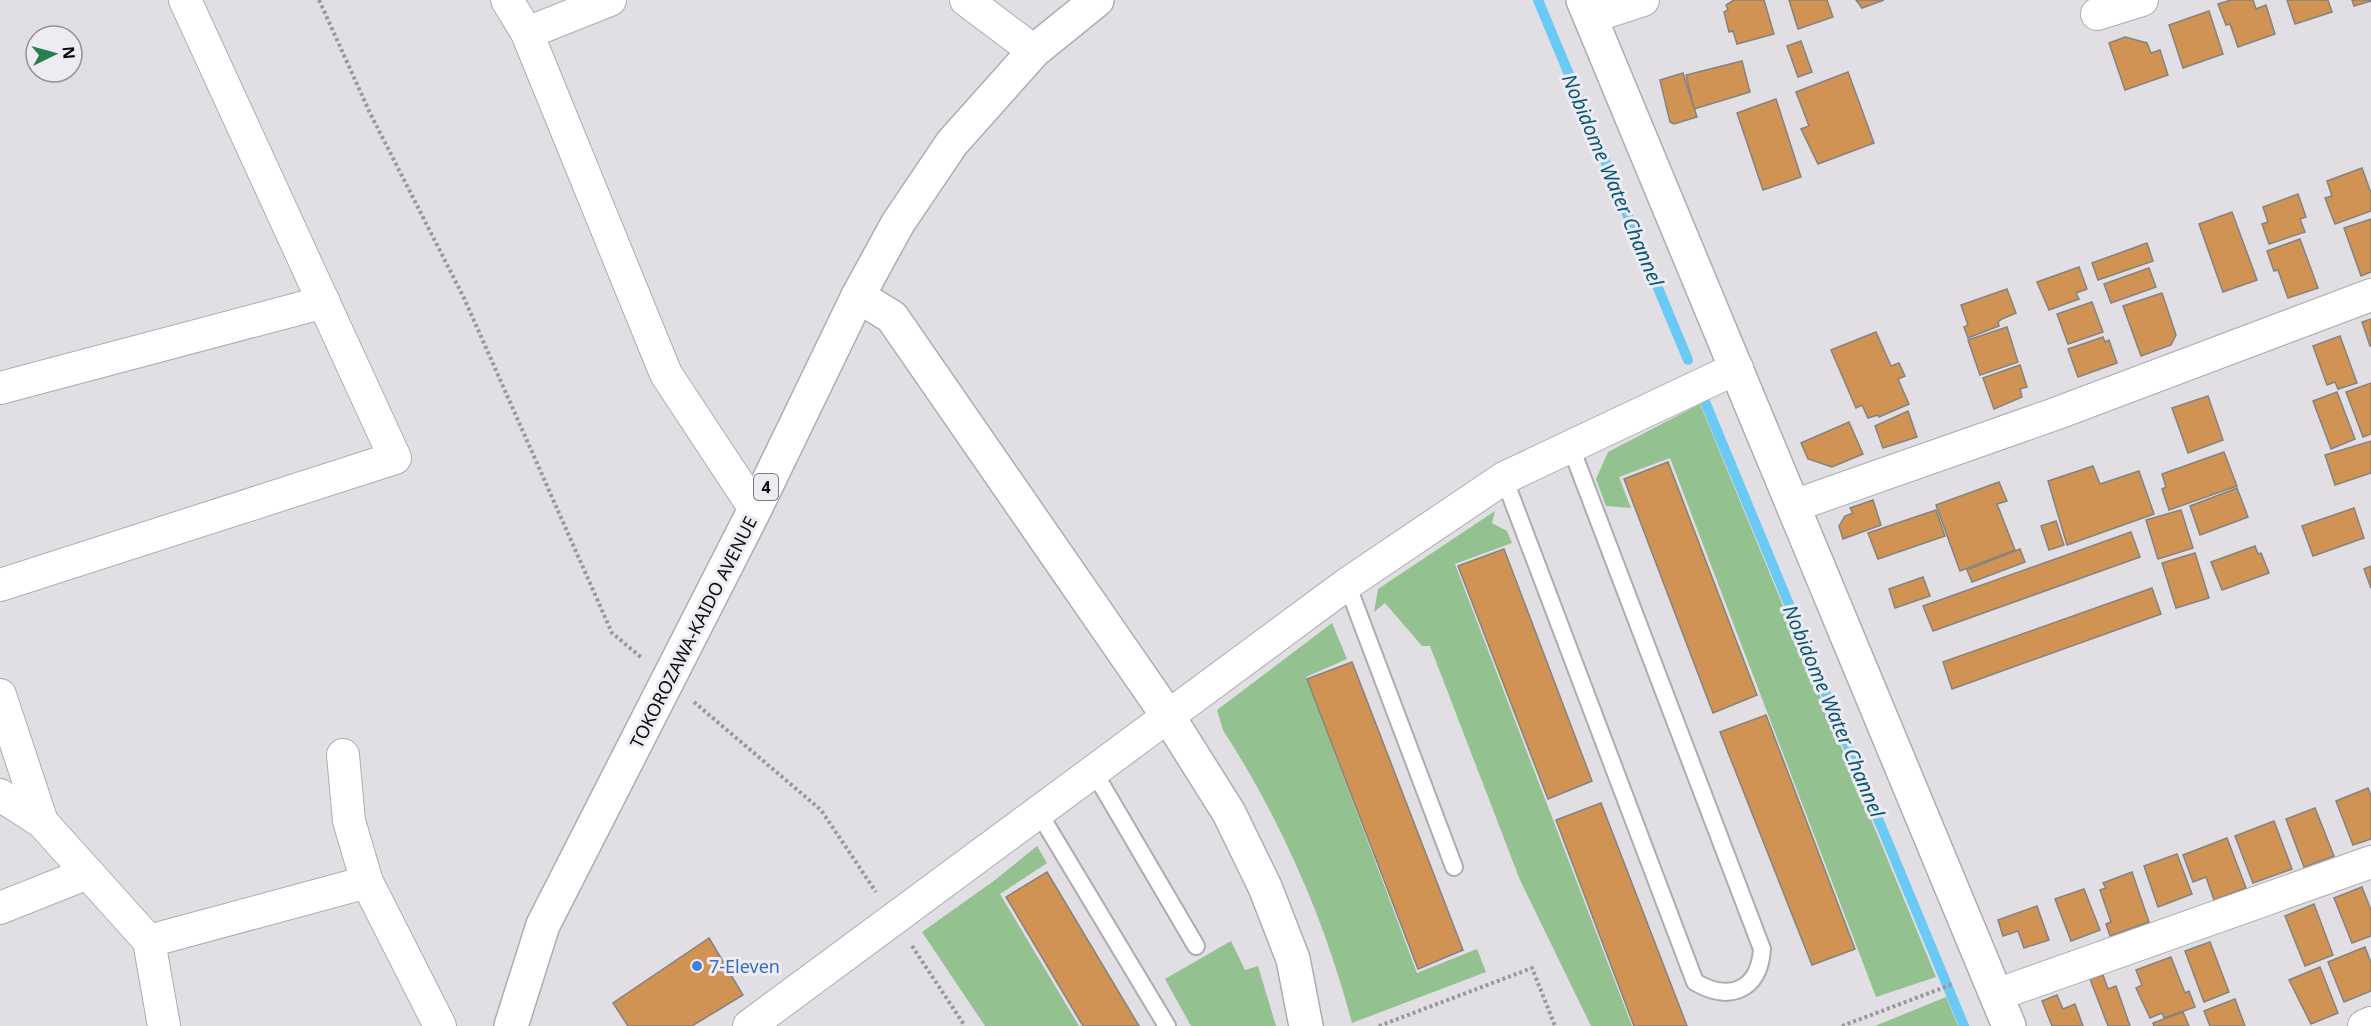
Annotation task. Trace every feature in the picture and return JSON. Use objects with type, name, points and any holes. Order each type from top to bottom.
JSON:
[{"type":"street","points":[[0,585],[395,458],[185,0]]},
{"type":"street","points":[[507,0],[527,33],[666,374],[755,509]]},
{"type":"street","points":[[527,33],[610,0]]},
{"type":"street","points":[[966,0],[1034,51]]},
{"type":"street","name":"TOKOROZAWA-KAIDO AVENUE","points":[[511,1026],[543,925],[755,509],[858,296],[898,223],[952,143],[1034,51],[1097,0]]},
{"type":"street","points":[[1643,0],[1587,8],[2009,1026]]},
{"type":"street","points":[[2097,14],[2142,0]]},
{"type":"street","points":[[858,296],[892,317],[1168,717],[1229,813],[1265,887],[1293,959],[1306,1026]]},
{"type":"street","points":[[1793,506],[2055,414],[2371,296]]},
{"type":"street","points":[[0,388],[324,302]]},
{"type":"street","points":[[767,1021],[893,917],[1039,813],[1347,584],[1504,478],[1737,368]]},
{"type":"street","points":[[0,694],[42,822]]},
{"type":"street","points":[[343,755],[349,821],[367,882],[440,1026]]},
{"type":"street","points":[[0,795],[42,822],[149,941],[165,1026]]},
{"type":"street","points":[[1996,995],[2371,862]]},
{"type":"street","points":[[0,908],[88,873]]},
{"type":"street","points":[[149,941],[367,882]]},
{"type":"street","points":[[2364,1026],[2371,1023]]},
{"type":"lane","points":[[1504,478],[1695,981],[1710,990],[1726,993],[1743,988],[1754,979],[1761,964],[1762,949],[1570,445]]},
{"type":"lane","points":[[1347,584],[1454,867]]},
{"type":"lane","points":[[1094,772],[1196,946]]},
{"type":"lane","points":[[1039,813],[1167,1026]]},
{"type":"path","points":[[319,0],[370,113],[464,298],[612,633],[650,665]]},
{"type":"path","points":[[685,694],[821,810],[966,1026]]},
{"type":"path","points":[[1379,1026],[1532,968],[1556,1026]]},
{"type":"path","points":[[1842,1026],[1954,984]]},
{"type":"green space","points":[[1700,404],[1936,977],[1876,997],[1670,458],[1619,477],[1631,508],[1606,506],[1596,479],[1608,452]]},
{"type":"green space","points":[[1495,511],[1492,523],[1507,531],[1512,543],[1455,564],[1632,1026],[1591,1026],[1520,880],[1430,646],[1422,646],[1385,603],[1374,612],[1378,589]]},
{"type":"green space","points":[[1332,623],[1347,659],[1306,677],[1417,973],[1477,949],[1486,972],[1352,1023],[1329,946],[1315,909],[1264,799],[1223,730],[1217,710]]},
{"type":"green space","points":[[1037,846],[1047,863],[1000,894],[1079,1026],[985,1026],[922,932],[995,880]]},
{"type":"green space","points":[[1231,941],[1245,970],[1258,966],[1276,1026],[1191,1026],[1165,979]]},
{"type":"green space","points":[[1946,997],[1958,1026],[1875,1026]]},
{"type":"building","points":[[1734,0],[1764,0],[1774,34],[1737,44],[1733,31],[1729,32],[1724,12],[1728,10],[1726,5]]},
{"type":"building","points":[[1789,0],[1827,0],[1833,17],[1798,29]]},
{"type":"building","points":[[1856,0],[1884,0],[1862,8]]},
{"type":"building","points":[[2231,0],[2253,0],[2256,9],[2266,5],[2275,34],[2238,47],[2230,24],[2226,25],[2218,4]]},
{"type":"building","points":[[2287,0],[2328,0],[2332,12],[2295,24]]},
{"type":"building","points":[[2352,0],[2371,0],[2371,1],[2354,6]]},
{"type":"building","points":[[2209,11],[2223,54],[2183,68],[2169,25]]},
{"type":"building","points":[[2125,37],[2147,43],[2151,53],[2160,50],[2168,75],[2125,90],[2109,43]]},
{"type":"building","points":[[1801,41],[1812,72],[1798,77],[1787,46]]},
{"type":"building","points":[[1742,61],[1750,92],[1694,109],[1686,75]]},
{"type":"building","points":[[1848,72],[1874,143],[1818,164],[1801,129],[1809,126],[1796,92]]},
{"type":"building","points":[[1683,73],[1697,117],[1674,124],[1670,122],[1660,80]]},
{"type":"building","points":[[1776,99],[1801,177],[1763,190],[1737,113]]},
{"type":"building","points":[[2362,168],[2371,193],[2371,211],[2335,224],[2325,198],[2332,196],[2327,181]]},
{"type":"building","points":[[2298,194],[2306,217],[2300,219],[2305,232],[2269,244],[2262,224],[2268,222],[2263,207]]},
{"type":"building","points":[[2232,212],[2257,280],[2223,292],[2199,224]]},
{"type":"building","points":[[2371,219],[2371,272],[2361,276],[2344,228]]},
{"type":"building","points":[[2300,239],[2318,288],[2288,298],[2278,270],[2274,271],[2267,251]]},
{"type":"building","points":[[2147,243],[2153,261],[2098,280],[2092,263]]},
{"type":"building","points":[[2079,267],[2087,289],[2076,293],[2079,299],[2049,310],[2037,282]]},
{"type":"building","points":[[2149,268],[2156,287],[2111,303],[2104,284]]},
{"type":"building","points":[[2007,289],[2016,313],[1998,322],[1999,326],[1968,338],[1964,327],[1968,325],[1961,305]]},
{"type":"building","points":[[2162,293],[2176,335],[2171,345],[2141,356],[2123,306]]},
{"type":"building","points":[[2092,302],[2103,332],[2068,344],[2057,314]]},
{"type":"building","points":[[2371,319],[2371,346],[2370,346],[2362,322]]},
{"type":"building","points":[[2007,327],[2018,362],[1980,375],[1968,340]]},
{"type":"building","points":[[1876,332],[1891,366],[1899,363],[1905,376],[1898,379],[1909,404],[1879,417],[1878,415],[1868,418],[1862,405],[1856,408],[1831,350]]},
{"type":"building","points":[[2340,336],[2357,383],[2338,389],[2335,382],[2327,385],[2313,346]]},
{"type":"building","points":[[2103,337],[2105,342],[2109,340],[2117,363],[2078,377],[2068,349]]},
{"type":"building","points":[[2020,365],[2027,387],[2020,389],[2022,397],[1994,409],[1983,378]]},
{"type":"building","points":[[2371,383],[2371,434],[2363,437],[2346,392]]},
{"type":"building","points":[[2337,392],[2355,439],[2331,449],[2313,401]]},
{"type":"building","points":[[2208,396],[2223,440],[2188,453],[2172,408]]},
{"type":"building","points":[[1908,411],[1917,437],[1883,448],[1875,426]]},
{"type":"building","points":[[1849,422],[1863,454],[1832,467],[1808,459],[1801,443]]},
{"type":"building","points":[[2371,441],[2371,473],[2335,485],[2325,455]]},
{"type":"building","points":[[2224,452],[2237,486],[2169,510],[2162,489],[2166,487],[2162,474]]},
{"type":"building","points":[[1668,462],[1757,695],[1713,713],[1624,479]]},
{"type":"building","points":[[2093,466],[2100,484],[2139,471],[2154,514],[2067,545],[2048,481]]},
{"type":"building","points":[[1999,482],[2007,501],[1997,504],[2015,550],[1960,571],[1936,505]]},
{"type":"building","points":[[2237,488],[2248,517],[2200,535],[2190,506]]},
{"type":"building","points":[[1873,500],[1881,525],[1843,539],[1839,526],[1845,516],[1853,513],[1850,508]]},
{"type":"building","points":[[2354,508],[2364,538],[2313,556],[2302,526]]},
{"type":"building","points":[[1936,510],[1945,536],[1878,559],[1868,533]]},
{"type":"building","points":[[2181,510],[2193,548],[2158,559],[2146,520]]},
{"type":"building","points":[[2056,521],[2064,545],[2049,550],[2041,526]]},
{"type":"building","points":[[2131,532],[2140,557],[1933,631],[1923,606]]},
{"type":"building","points":[[2255,546],[2258,554],[2261,553],[2269,573],[2222,590],[2211,562]]},
{"type":"building","points":[[1504,549],[1592,781],[1548,799],[1458,566]]},
{"type":"building","points":[[2020,549],[2025,562],[1972,582],[1967,570]]},
{"type":"building","points":[[2195,553],[2209,598],[2176,608],[2162,563]]},
{"type":"building","points":[[2371,566],[2371,588],[2364,569]]},
{"type":"building","points":[[1923,577],[1930,596],[1895,608],[1889,589]]},
{"type":"building","points":[[2152,588],[2161,614],[1952,689],[1943,662]]},
{"type":"building","points":[[1352,662],[1463,950],[1418,969],[1307,679]]},
{"type":"building","points":[[1766,715],[1855,949],[1812,965],[1720,732]]},
{"type":"building","points":[[2368,788],[2371,796],[2371,839],[2353,845],[2336,801]]},
{"type":"building","points":[[1601,803],[1687,1026],[1634,1026],[1556,820]]},
{"type":"building","points":[[2315,808],[2334,856],[2304,867],[2286,819]]},
{"type":"building","points":[[2274,821],[2292,869],[2253,883],[2235,836]]},
{"type":"building","points":[[2227,838],[2246,888],[2214,900],[2206,877],[2193,882],[2183,855]]},
{"type":"building","points":[[2177,854],[2192,894],[2158,907],[2144,866]]},
{"type":"building","points":[[1047,872],[1139,1026],[1083,1026],[1006,897]]},
{"type":"building","points":[[2132,872],[2149,922],[2110,936],[2106,924],[2111,922],[2100,890],[2106,888],[2103,883]]},
{"type":"building","points":[[2362,887],[2371,910],[2371,936],[2352,943],[2334,898]]},
{"type":"building","points":[[2084,889],[2100,930],[2071,941],[2055,899]]},
{"type":"building","points":[[2314,904],[2333,955],[2305,966],[2285,916]]},
{"type":"building","points":[[2037,906],[2049,940],[2024,948],[2018,931],[2003,936],[1998,920]]},
{"type":"building","name":"7-Eleven","points":[[709,938],[743,995],[692,1026],[628,1026],[613,1003]]},
{"type":"building","points":[[2210,942],[2229,992],[2204,1002],[2185,951]]},
{"type":"building","points":[[2365,947],[2371,963],[2371,991],[2344,1002],[2328,962]]},
{"type":"building","points":[[2171,957],[2185,993],[2189,991],[2195,1007],[2164,1018],[2162,1013],[2150,1018],[2136,988],[2142,985],[2136,970]]},
{"type":"building","points":[[2320,967],[2338,1013],[2311,1024],[2289,980]]},
{"type":"building","points":[[2103,975],[2108,989],[2116,986],[2130,1026],[2108,1026],[2090,979]]},
{"type":"building","points":[[2057,995],[2063,1009],[2075,1004],[2083,1026],[2052,1026],[2042,1001]]},
{"type":"building","points":[[2235,999],[2245,1026],[2210,1026],[2204,1011]]},
{"type":"building","points":[[2183,1012],[2189,1026],[2154,1026],[2153,1023]]},
{"type":"waterway","name":"Nobidome Water Channel","points":[[1538,0],[1688,360]]},
{"type":"waterway","name":"Nobidome Water Channel","points":[[1703,397],[1964,1026]]},
{"type":"place","name":"7-Eleven","points":[[697,966]]}]
